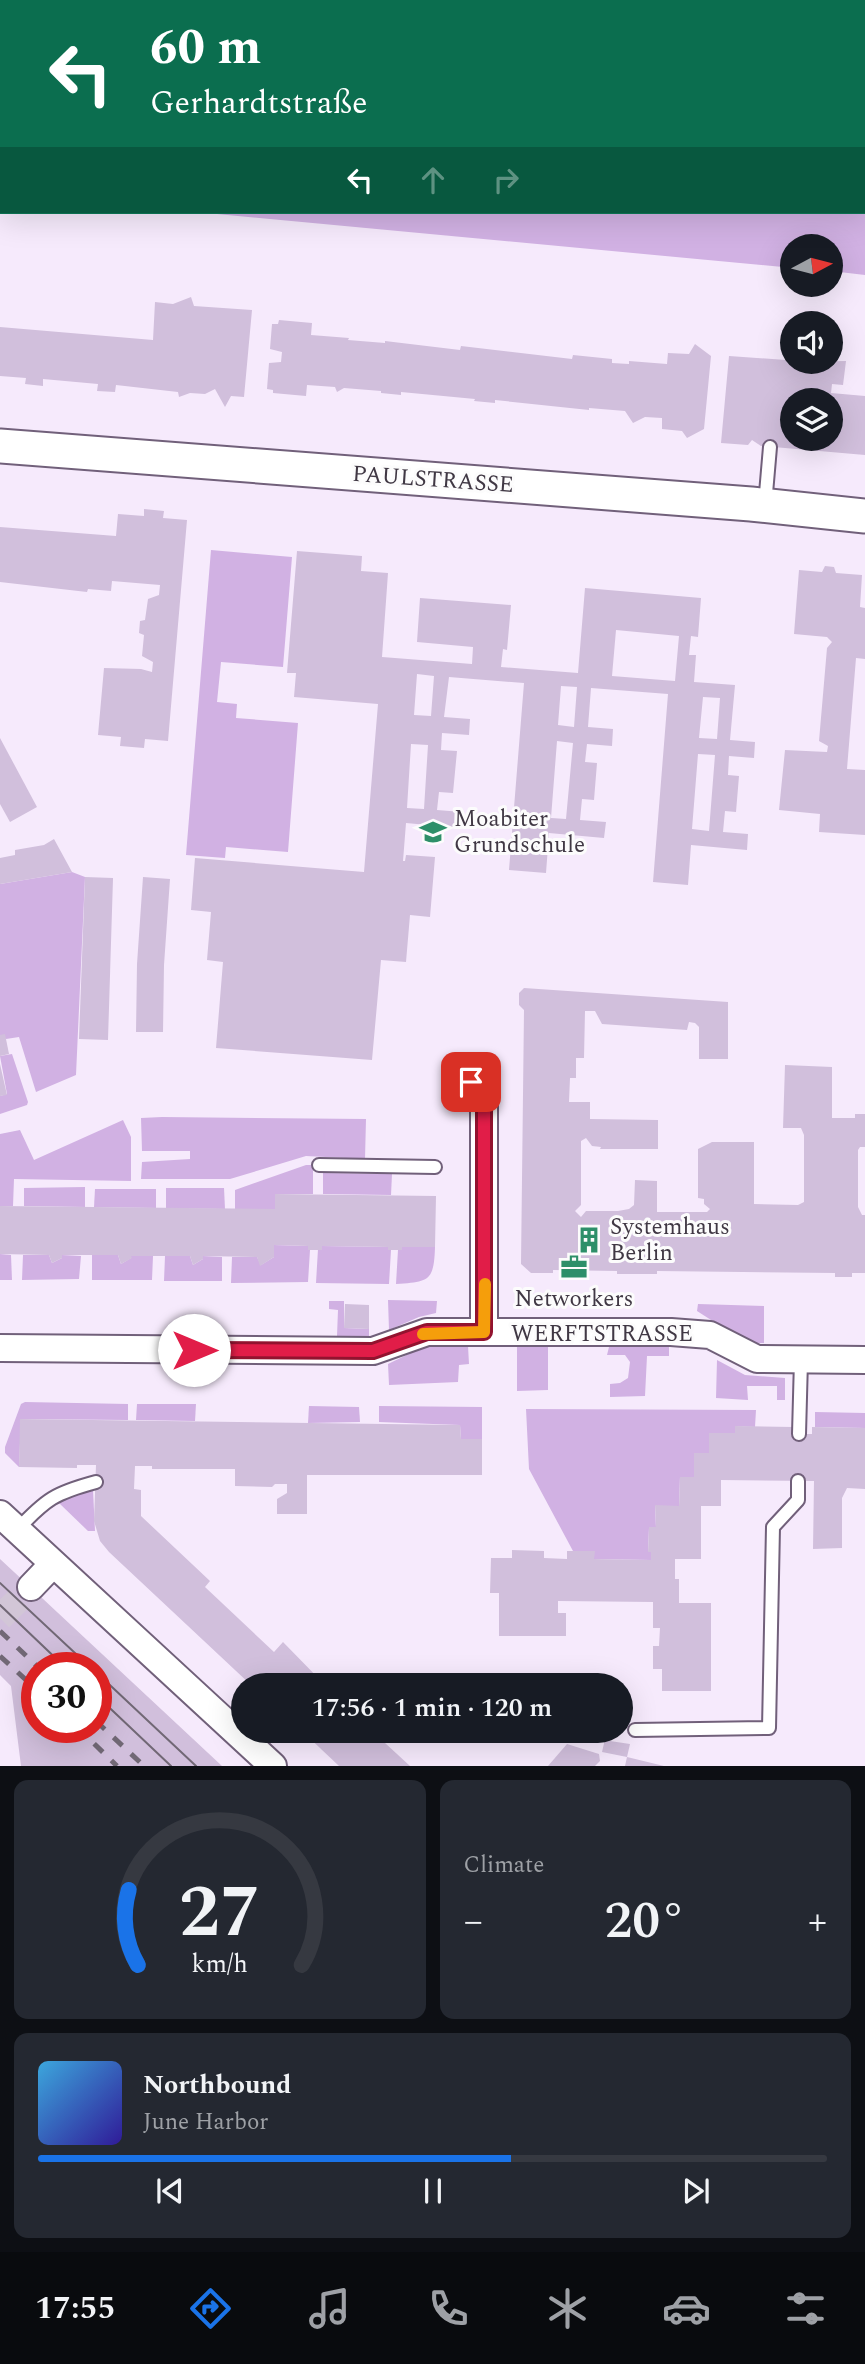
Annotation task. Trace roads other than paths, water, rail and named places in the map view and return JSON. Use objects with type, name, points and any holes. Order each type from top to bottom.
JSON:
[{"type":"street","name":"PAULSTRASSE","points":[[0,446],[765,505],[865,516]]},
{"type":"street","points":[[459,1071],[484,1093],[484,1332]]},
{"type":"street","name":"WERFTSTRASSE","points":[[0,1348],[373,1351],[427,1332],[671,1332],[710,1335],[757,1359],[865,1360]]},
{"type":"street","points":[[8,1522],[273,1766]]},
{"type":"street","points":[[31,1587],[52,1564]]},
{"type":"lane","points":[[765,505],[770,447]]},
{"type":"lane","points":[[319,1165],[435,1167]]},
{"type":"lane","points":[[799,1434],[801,1360]]},
{"type":"lane","points":[[635,1730],[769,1728],[773,1527],[798,1500],[798,1481]]},
{"type":"lane","points":[[8,1522],[65,1490],[96,1482]]},
{"type":"tunnel","points":[[0,1618],[31,1587]]},
{"type":"tram line","points":[[0,1583],[74,1652]]},
{"type":"tram line","points":[[0,1605],[49,1652]]},
{"type":"tram line","points":[[112,1687],[196,1766]]},
{"type":"tram line","points":[[112,1710],[171,1766]]},
{"type":"railway","points":[[0,1631],[22,1652]]},
{"type":"railway","points":[[0,1656],[21,1675]]},
{"type":"railway","points":[[112,1736],[144,1766]]},
{"type":"railway","points":[[93,1743],[117,1766]]},
{"type":"place","name":"Moabiter Grundschule","points":[[433,832]]},
{"type":"place","name":"Systemhaus Berlin","points":[[589,1240]]},
{"type":"place","name":"Networkers","points":[[574,1267]]}]
